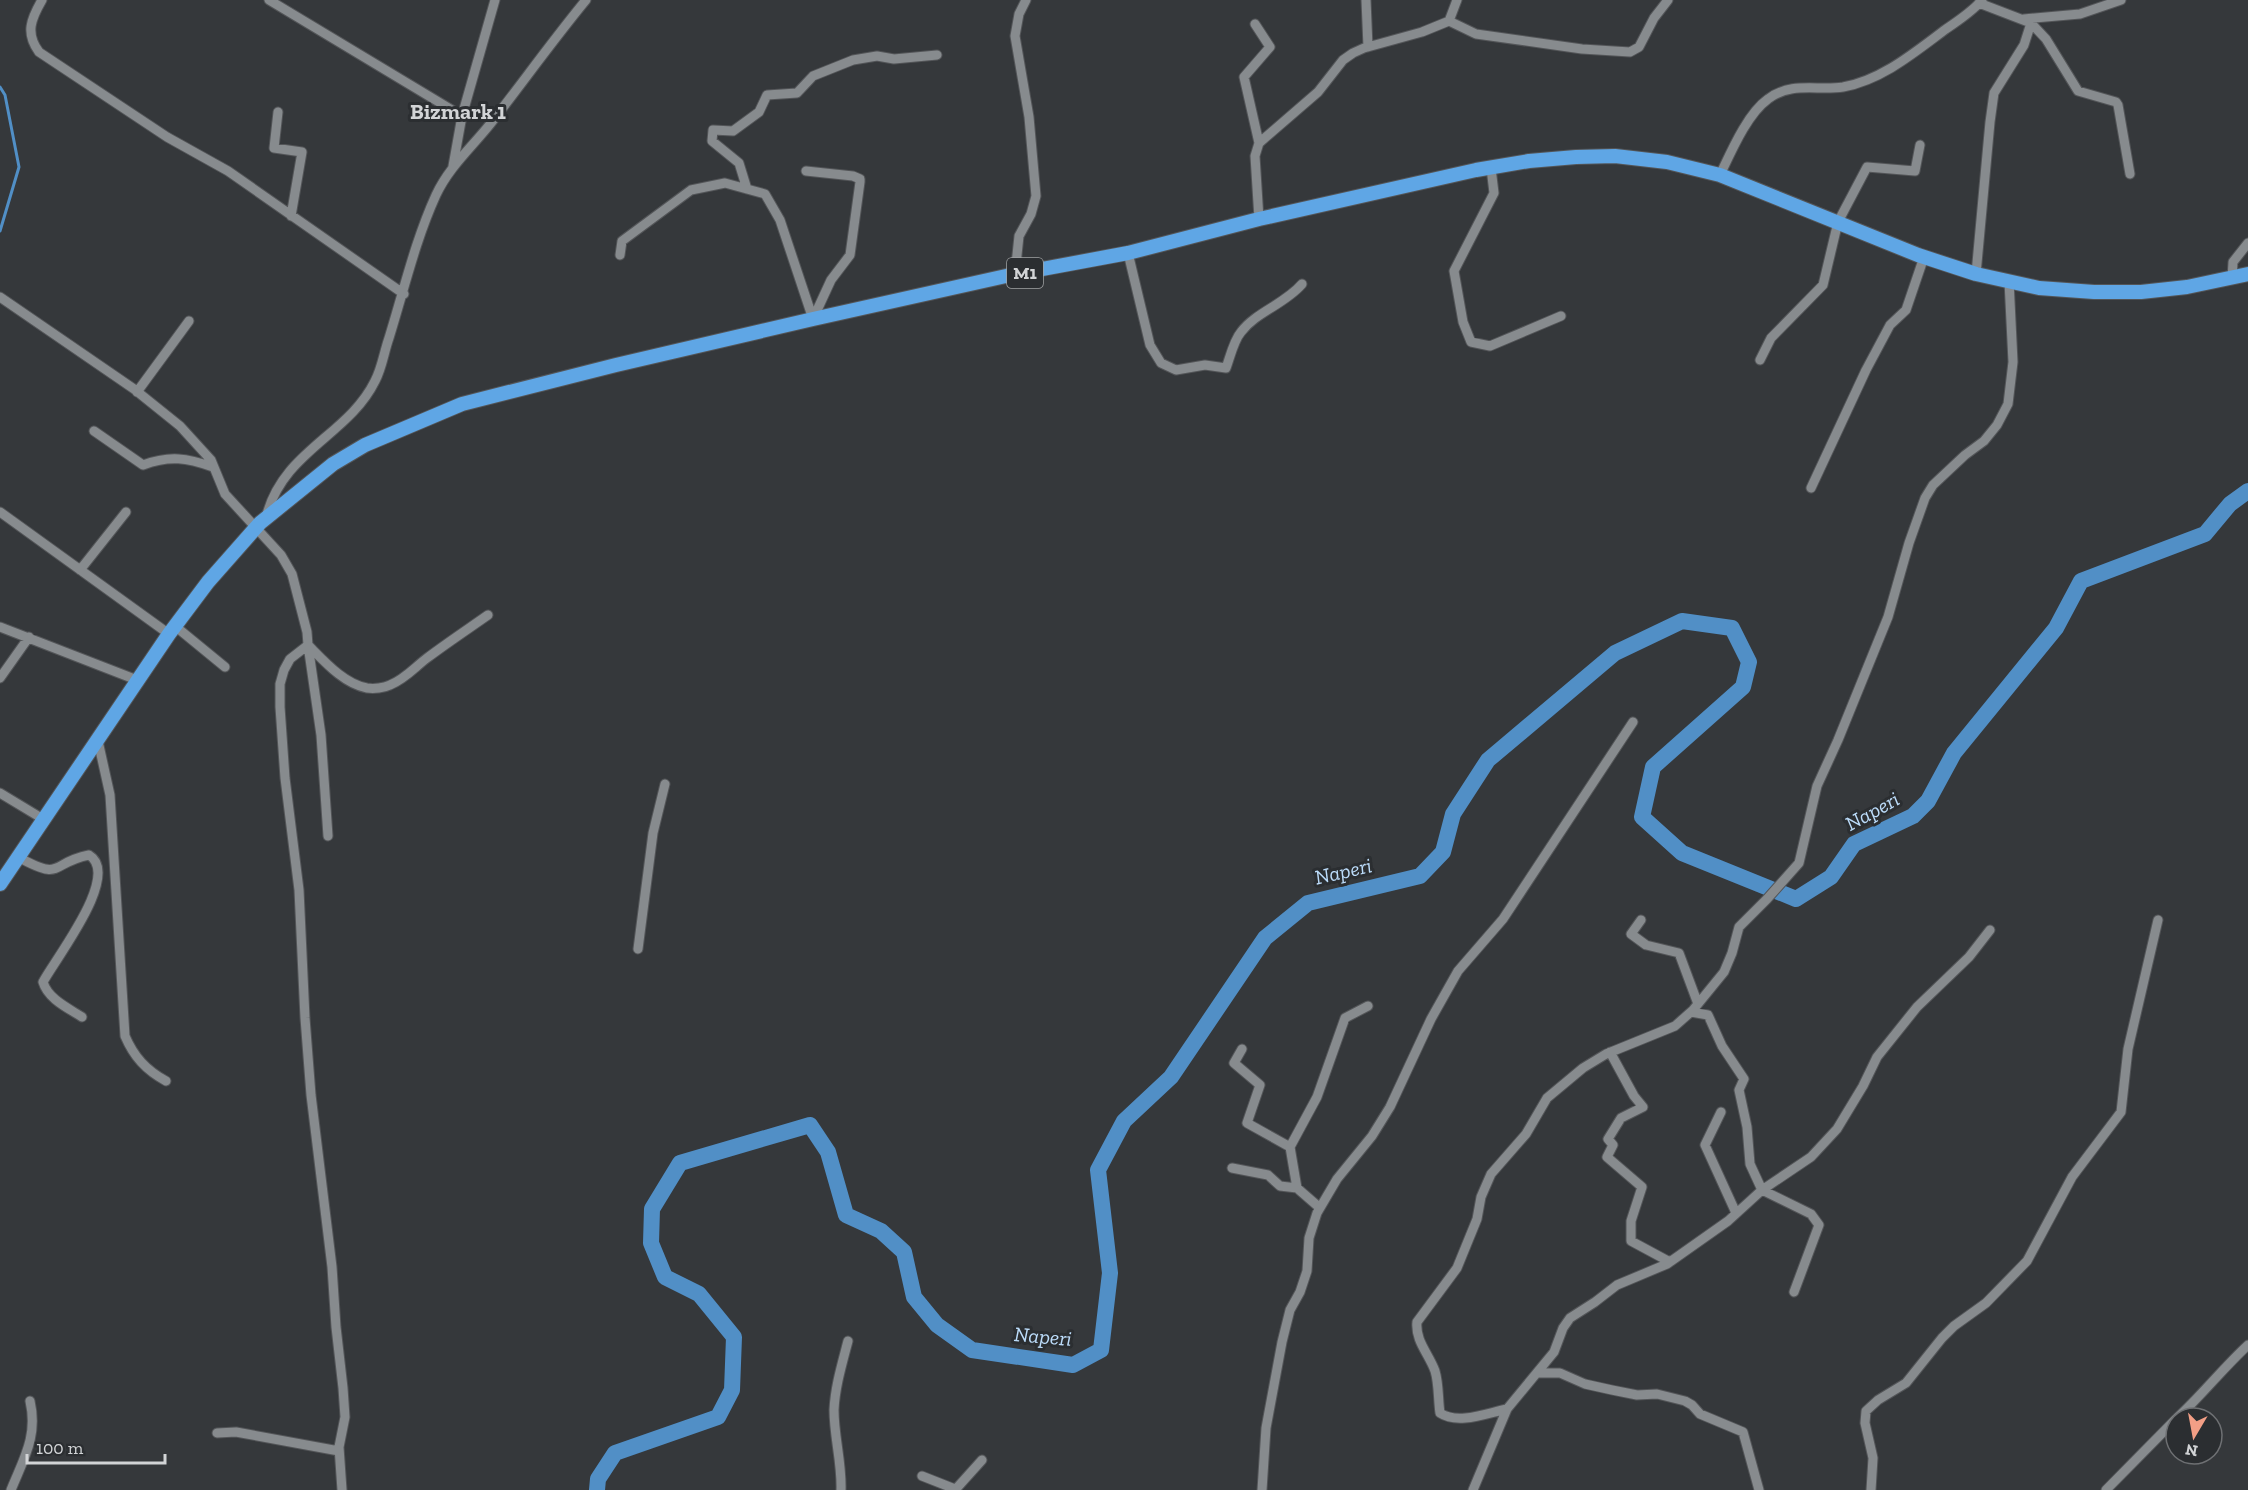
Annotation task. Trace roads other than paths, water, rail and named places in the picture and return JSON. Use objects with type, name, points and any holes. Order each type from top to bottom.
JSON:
[{"type":"highway","name":"M1","points":[[0,884],[172,630],[208,582],[261,523],[333,464],[365,445],[462,404],[616,364],[1014,274],[1128,253],[1259,219],[1491,168],[1564,158],[1615,156],[1667,162],[1720,175],[1924,257],[1976,274],[2039,288],[2094,292],[2141,292],[2232,279],[2248,274]]},
{"type":"street","points":[[42,0],[32,17],[30,27],[33,45],[39,52],[167,137],[228,171],[404,294]]},
{"type":"street","points":[[269,0],[462,116]]},
{"type":"street","points":[[453,166],[462,116],[495,0]]},
{"type":"street","points":[[261,523],[270,498],[284,477],[307,452],[357,408],[375,381],[404,294],[417,241],[436,195],[453,166],[490,125],[586,0]]},
{"type":"street","points":[[1014,274],[1019,236],[1031,214],[1036,196],[1029,117],[1015,36],[1018,14],[1026,0]]},
{"type":"street","points":[[1366,0],[1368,47]]},
{"type":"street","points":[[1258,143],[1318,92],[1343,60],[1368,47],[1422,32],[1449,21],[1457,0]]},
{"type":"street","points":[[1449,21],[1476,34],[1582,49],[1630,52],[1639,47],[1654,18],[1668,0]]},
{"type":"street","points":[[2027,21],[2080,14],[2121,0]]},
{"type":"street","points":[[1720,175],[1736,142],[1767,99],[1785,89],[1806,86],[1839,87],[1867,80],[1916,51],[1980,2],[2027,21],[2046,39],[2078,91],[2113,100],[2118,105],[2130,174]]},
{"type":"street","points":[[1976,274],[1990,122],[1995,93],[2024,45],[2027,21]]},
{"type":"street","points":[[1255,24],[1270,47],[1244,77],[1258,143],[1255,156],[1259,219]]},
{"type":"street","points":[[747,189],[739,163],[712,141],[713,130],[733,131],[759,112],[767,95],[797,93],[813,76],[853,60],[877,56],[894,59],[938,55]]},
{"type":"street","points":[[278,112],[274,148],[302,152],[291,216]]},
{"type":"street","points":[[1760,360],[1771,338],[1823,285],[1838,222],[1867,167],[1915,171],[1920,145]]},
{"type":"street","points":[[1491,168],[1494,193],[1454,271],[1463,322],[1471,342],[1490,346],[1561,315]]},
{"type":"street","points":[[806,171],[853,176],[860,179],[850,255],[831,280],[813,319]]},
{"type":"street","points":[[620,255],[622,241],[692,190],[724,183],[765,194],[780,220],[813,319]]},
{"type":"street","points":[[2232,279],[2233,262],[2248,243]]},
{"type":"street","points":[[1128,253],[1150,345],[1161,363],[1176,370],[1205,365],[1226,368],[1240,332],[1272,307],[1292,296],[1302,285]]},
{"type":"street","points":[[1811,488],[1885,334],[1890,325],[1906,310],[1924,257]]},
{"type":"street","points":[[1507,1409],[1457,1419],[1448,1418],[1440,1413],[1436,1374],[1421,1344],[1416,1330],[1417,1322],[1457,1268],[1477,1219],[1481,1197],[1491,1174],[1526,1134],[1547,1098],[1583,1068],[1610,1052],[1675,1026],[1691,1012],[1724,972],[1739,927],[1798,863],[1817,786],[1888,618],[1909,543],[1925,498],[1933,486],[1965,455],[1984,441],[1997,425],[2008,404],[2013,362],[2009,281]]},
{"type":"street","points":[[0,297],[137,392],[180,426],[211,460],[225,494],[261,523],[281,555],[292,574],[307,632],[321,735],[328,836]]},
{"type":"street","points":[[137,392],[189,321]]},
{"type":"street","points":[[94,431],[143,465],[160,459],[188,459],[213,467]]},
{"type":"street","points":[[0,512],[80,570],[172,630],[225,668]]},
{"type":"street","points":[[80,570],[126,512]]},
{"type":"street","points":[[308,645],[331,668],[348,679],[366,688],[378,688],[390,686],[406,676],[488,615]]},
{"type":"street","points":[[0,627],[137,680]]},
{"type":"street","points":[[0,678],[29,637]]},
{"type":"street","points":[[308,645],[291,659],[284,670],[280,684],[280,707],[285,778],[299,890],[311,1095],[332,1267],[343,1388],[345,1417],[339,1451],[342,1490]]},
{"type":"street","points":[[1263,1490],[1266,1428],[1282,1342],[1290,1310],[1300,1292],[1307,1271],[1309,1238],[1320,1208],[1337,1179],[1372,1136],[1390,1107],[1431,1019],[1458,971],[1503,919],[1633,722]]},
{"type":"street","points":[[98,741],[110,795],[125,1036],[132,1053],[139,1061],[152,1073],[166,1081]]},
{"type":"street","points":[[638,949],[653,833],[665,784]]},
{"type":"street","points":[[0,793],[44,819]]},
{"type":"street","points":[[18,857],[42,870],[52,871],[76,858],[89,855],[94,858],[98,867],[96,892],[43,982],[45,990],[50,995],[82,1017]]},
{"type":"street","points":[[1641,920],[1631,934],[1646,945],[1679,953],[1698,1004]]},
{"type":"street","points":[[1871,1490],[1873,1458],[1865,1423],[1866,1411],[1878,1400],[1906,1383],[1942,1338],[1954,1326],[1986,1303],[2027,1261],[2072,1177],[2121,1112],[2128,1049],[2158,920]]},
{"type":"street","points":[[1473,1490],[1507,1409],[1554,1352],[1563,1328],[1570,1318],[1617,1285],[1670,1262],[1736,1213],[1762,1190],[1811,1157],[1829,1140],[1860,1092],[1877,1057],[1917,1007],[1970,957],[1990,930]]},
{"type":"street","points":[[1297,1188],[1290,1147],[1317,1098],[1345,1018],[1368,1006]]},
{"type":"street","points":[[1691,1012],[1708,1015],[1722,1046],[1744,1078],[1739,1090],[1747,1127],[1750,1164],[1762,1190],[1811,1214],[1819,1225],[1794,1292]]},
{"type":"street","points":[[1242,1049],[1234,1063],[1260,1085],[1247,1123],[1290,1147]]},
{"type":"street","points":[[1610,1052],[1634,1096],[1643,1107],[1621,1118],[1608,1139],[1613,1145],[1607,1157],[1642,1187],[1631,1221],[1631,1241],[1670,1262]]},
{"type":"street","points":[[1721,1113],[1705,1145],[1736,1213]]},
{"type":"street","points":[[1232,1168],[1268,1175],[1280,1186],[1297,1188],[1320,1208]]},
{"type":"street","points":[[841,1490],[840,1458],[834,1413],[836,1388],[848,1341]]},
{"type":"street","points":[[2190,1406],[2248,1345]]},
{"type":"street","points":[[1539,1373],[1560,1373],[1585,1384],[1637,1395],[1657,1394],[1685,1401],[1700,1414],[1736,1428],[1743,1432],[1759,1490]]},
{"type":"street","points":[[11,1490],[30,1444],[34,1424],[30,1401]]},
{"type":"street","points":[[2106,1490],[2164,1430]]},
{"type":"street","points":[[217,1433],[236,1432],[339,1451]]},
{"type":"street","points":[[922,1476],[955,1489],[982,1460]]},
{"type":"waterway","points":[[0,87],[5,95],[19,167],[0,231]]},
{"type":"waterway","name":"Naperi","points":[[597,1490],[598,1479],[615,1453],[718,1417],[732,1390],[734,1337],[699,1294],[665,1277],[651,1243],[652,1209],[680,1163],[810,1125],[828,1152],[846,1215],[881,1231],[904,1252],[914,1297],[937,1325],[972,1350],[1073,1365],[1101,1350],[1110,1273],[1098,1170],[1124,1121],[1171,1077],[1265,938],[1308,903],[1420,876],[1443,852],[1453,814],[1488,760],[1615,653],[1682,621],[1732,628],[1749,662],[1743,687],[1653,767],[1642,817],[1682,853],[1796,899],[1831,877],[1854,844],[1913,816],[1928,801],[1954,753],[2056,628],[2081,581],[2205,534],[2230,504],[2248,491]]},
{"type":"district","name":"Bizmark 1","points":[[458,111]]}]
